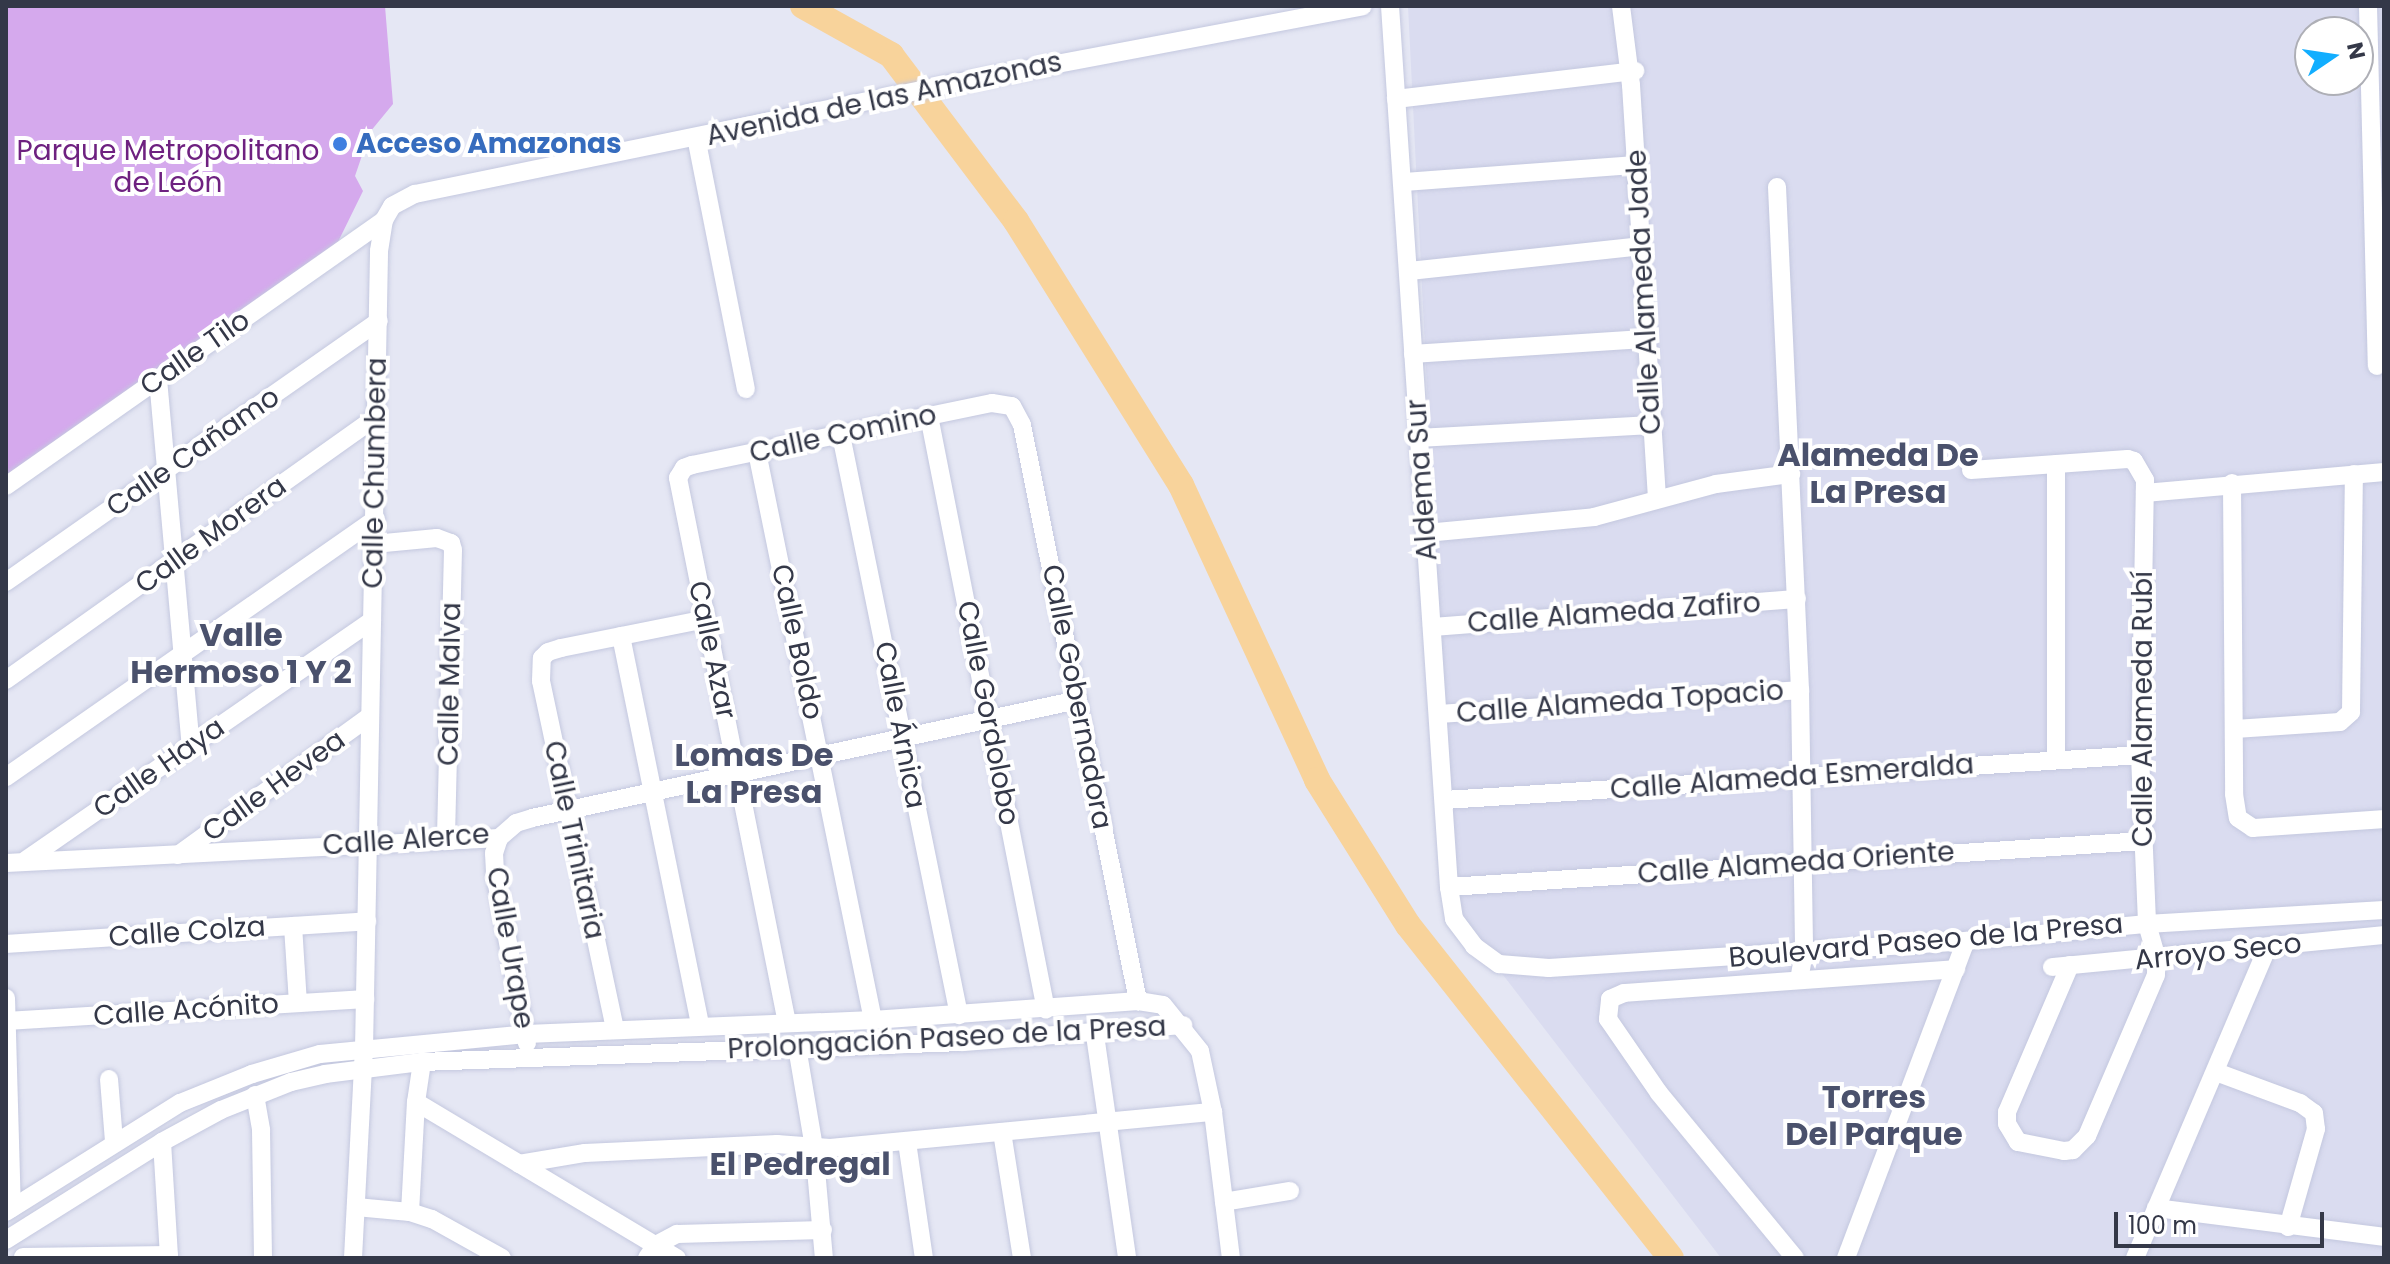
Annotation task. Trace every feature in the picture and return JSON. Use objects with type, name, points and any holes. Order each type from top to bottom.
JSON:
[{"type":"street","name":"Avenida de las Amazonas","points":[[384,220],[392,206],[407,197],[893,96],[1363,6]]},
{"type":"street","name":"Aldema Sur","points":[[1390,6],[1418,438],[1440,714],[1449,887],[1454,919],[1474,946]]},
{"type":"street","name":"Calle Alameda Jade","points":[[1621,6],[1631,76],[1657,499]]},
{"type":"street","name":"Calle Alameda Jade","points":[[1631,76],[1634,6]]},
{"type":"street","points":[[2368,6],[2377,366]]},
{"type":"street","points":[[1396,99],[1631,76]]},
{"type":"street","points":[[696,137],[746,389]]},
{"type":"street","points":[[1403,182],[1637,165]]},
{"type":"street","points":[[1777,187],[1800,690],[1804,952],[1799,979]]},
{"type":"street","name":"Calle Chumbera","points":[[353,1258],[364,1049],[376,417],[384,220]]},
{"type":"street","name":"Calle Tilo","points":[[6,486],[384,220]]},
{"type":"street","points":[[1409,271],[1643,246]]},
{"type":"street","name":"Calle Cañamo","points":[[6,582],[379,321]]},
{"type":"street","points":[[1413,354],[1647,339]]},
{"type":"street","points":[[158,379],[191,746]]},
{"type":"street","name":"Calle Comino","points":[[684,468],[1002,403]]},
{"type":"street","name":"Calle Gobernadora","points":[[1002,403],[1012,406],[1022,425],[1138,1001]]},
{"type":"street","name":"Calle Gordolobo","points":[[929,416],[1046,1010]]},
{"type":"street","name":"Calle Morera","points":[[6,680],[175,563],[376,417]]},
{"type":"street","points":[[1418,438],[1652,425]]},
{"type":"street","name":"Calle Árnica","points":[[841,435],[959,1015]]},
{"type":"street","name":"Calle Boldo","points":[[757,452],[873,1020]]},
{"type":"street","name":"Calle Alameda Rubí","points":[[2056,464],[2119,459],[2134,461],[2145,480],[2140,755],[2147,924],[2157,959]]},
{"type":"street","points":[[1971,470],[2056,464],[2056,758]]},
{"type":"street","name":"Calle Azar","points":[[684,468],[678,486],[787,1023]]},
{"type":"street","points":[[2145,493],[2384,472]]},
{"type":"street","points":[[1426,533],[1594,517],[1634,509],[1657,499],[1716,484],[1791,474]]},
{"type":"street","points":[[2235,729],[2340,722],[2351,712],[2354,474]]},
{"type":"street","points":[[2232,483],[2235,810],[2244,824],[2265,828],[2384,819]]},
{"type":"street","points":[[6,777],[376,519]]},
{"type":"street","name":"Calle Malva","points":[[374,544],[437,538],[446,539],[453,550],[446,840]]},
{"type":"street","name":"Calle Alameda Zafiro","points":[[1432,627],[1797,599]]},
{"type":"street","points":[[700,1026],[621,636],[706,619]]},
{"type":"street","name":"Calle Haya","points":[[15,862],[191,746],[372,620]]},
{"type":"street","name":"Calle Trinitaria","points":[[615,1029],[541,681],[542,658],[548,652],[621,636]]},
{"type":"street","name":"Calle Alameda Topacio","points":[[1440,714],[1800,690]]},
{"type":"street","name":"Calle Alerce","points":[[15,862],[499,838],[516,823],[1078,700]]},
{"type":"street","name":"Calle Hevea","points":[[177,855],[370,716]]},
{"type":"street","name":"Calle Alameda Esmeralda","points":[[1445,800],[2056,758],[2140,755]]},
{"type":"street","name":"Calle Urape","points":[[499,838],[494,853],[495,874],[529,1058]]},
{"type":"street","name":"Calle Alameda Oriente","points":[[1449,887],[2143,841]]},
{"type":"street","name":"Boulevard Paseo de la Presa","points":[[1474,946],[1499,964],[1549,968],[1966,941],[2147,924],[2384,910]]},
{"type":"street","name":"Calle Colza","points":[[6,944],[367,921]]},
{"type":"street","points":[[293,926],[298,1003]]},
{"type":"street","name":"Arroyo Seco","points":[[2157,959],[2150,993],[2087,1136],[2073,1150],[2064,1151],[2018,1142],[2007,1124],[2010,1099],[2061,966],[2384,935]]},
{"type":"street","points":[[1846,1258],[1966,941]]},
{"type":"street","points":[[2135,1258],[2268,946]]},
{"type":"street","points":[[1795,1258],[1686,1127],[1613,1026],[1607,1005],[1616,995],[1956,969]]},
{"type":"street","points":[[6,998],[9,1210]]},
{"type":"street","name":"Calle Acónito","points":[[7,1021],[365,999]]},
{"type":"street","name":"Prolongación Paseo de la Presa","points":[[9,1210],[114,1141],[214,1087],[320,1054],[526,1034],[873,1020],[1138,1001],[1163,1005],[1183,1025]]},
{"type":"street","points":[[1183,1025],[1200,1051],[1213,1112],[1231,1258]]},
{"type":"street","name":"Prolongación Paseo de la Presa","points":[[6,1240],[162,1142],[255,1095],[291,1082],[363,1068],[422,1062],[1095,1035],[1183,1025]]},
{"type":"street","points":[[1095,1035],[1104,1120],[1127,1258]]},
{"type":"street","points":[[797,1047],[814,1147],[824,1258]]},
{"type":"street","points":[[410,1212],[416,1102],[422,1062]]},
{"type":"street","points":[[2216,1072],[2300,1103],[2314,1113],[2316,1129],[2288,1227]]},
{"type":"street","points":[[109,1079],[114,1141]]},
{"type":"street","points":[[255,1095],[261,1130],[263,1258]]},
{"type":"street","points":[[416,1102],[519,1164],[652,1252],[677,1258]]},
{"type":"street","points":[[519,1164],[585,1153],[777,1144],[814,1147],[907,1142],[1104,1120],[1213,1112]]},
{"type":"street","points":[[1002,1132],[1022,1258]]},
{"type":"street","points":[[23,1228],[23,1258],[169,1257],[162,1142]]},
{"type":"street","points":[[907,1142],[924,1258]]},
{"type":"street","points":[[1224,1202],[1290,1191]]},
{"type":"street","points":[[356,1207],[410,1212],[456,1230],[502,1258]]},
{"type":"street","points":[[2156,1208],[2384,1237]]},
{"type":"street","points":[[652,1252],[677,1234],[700,1231],[823,1230]]},
{"type":"shaded area","points":[[1408,6],[2384,6],[2384,1258],[1721,1258],[1453,910]]},
{"type":"green space","name":"Parque Metropolitano de León","points":[[6,6],[385,6],[393,104],[370,132],[355,176],[363,191],[337,244],[6,480]]},
{"type":"waterway","points":[[803,6],[891,55],[1016,221],[1181,485],[1317,780],[1408,925],[1671,1258]]},
{"type":"place","name":"Acceso Amazonas","points":[[340,144]]},
{"type":"district","name":"Alameda De La Presa","points":[[1878,474]]},
{"type":"district","name":"Valle Hermoso 1 Y 2","points":[[241,654]]},
{"type":"district","name":"Lomas De La Presa","points":[[754,774]]},
{"type":"district","name":"Torres Del Parque","points":[[1874,1116]]},
{"type":"district","name":"El Pedregal","points":[[800,1164]]}]
